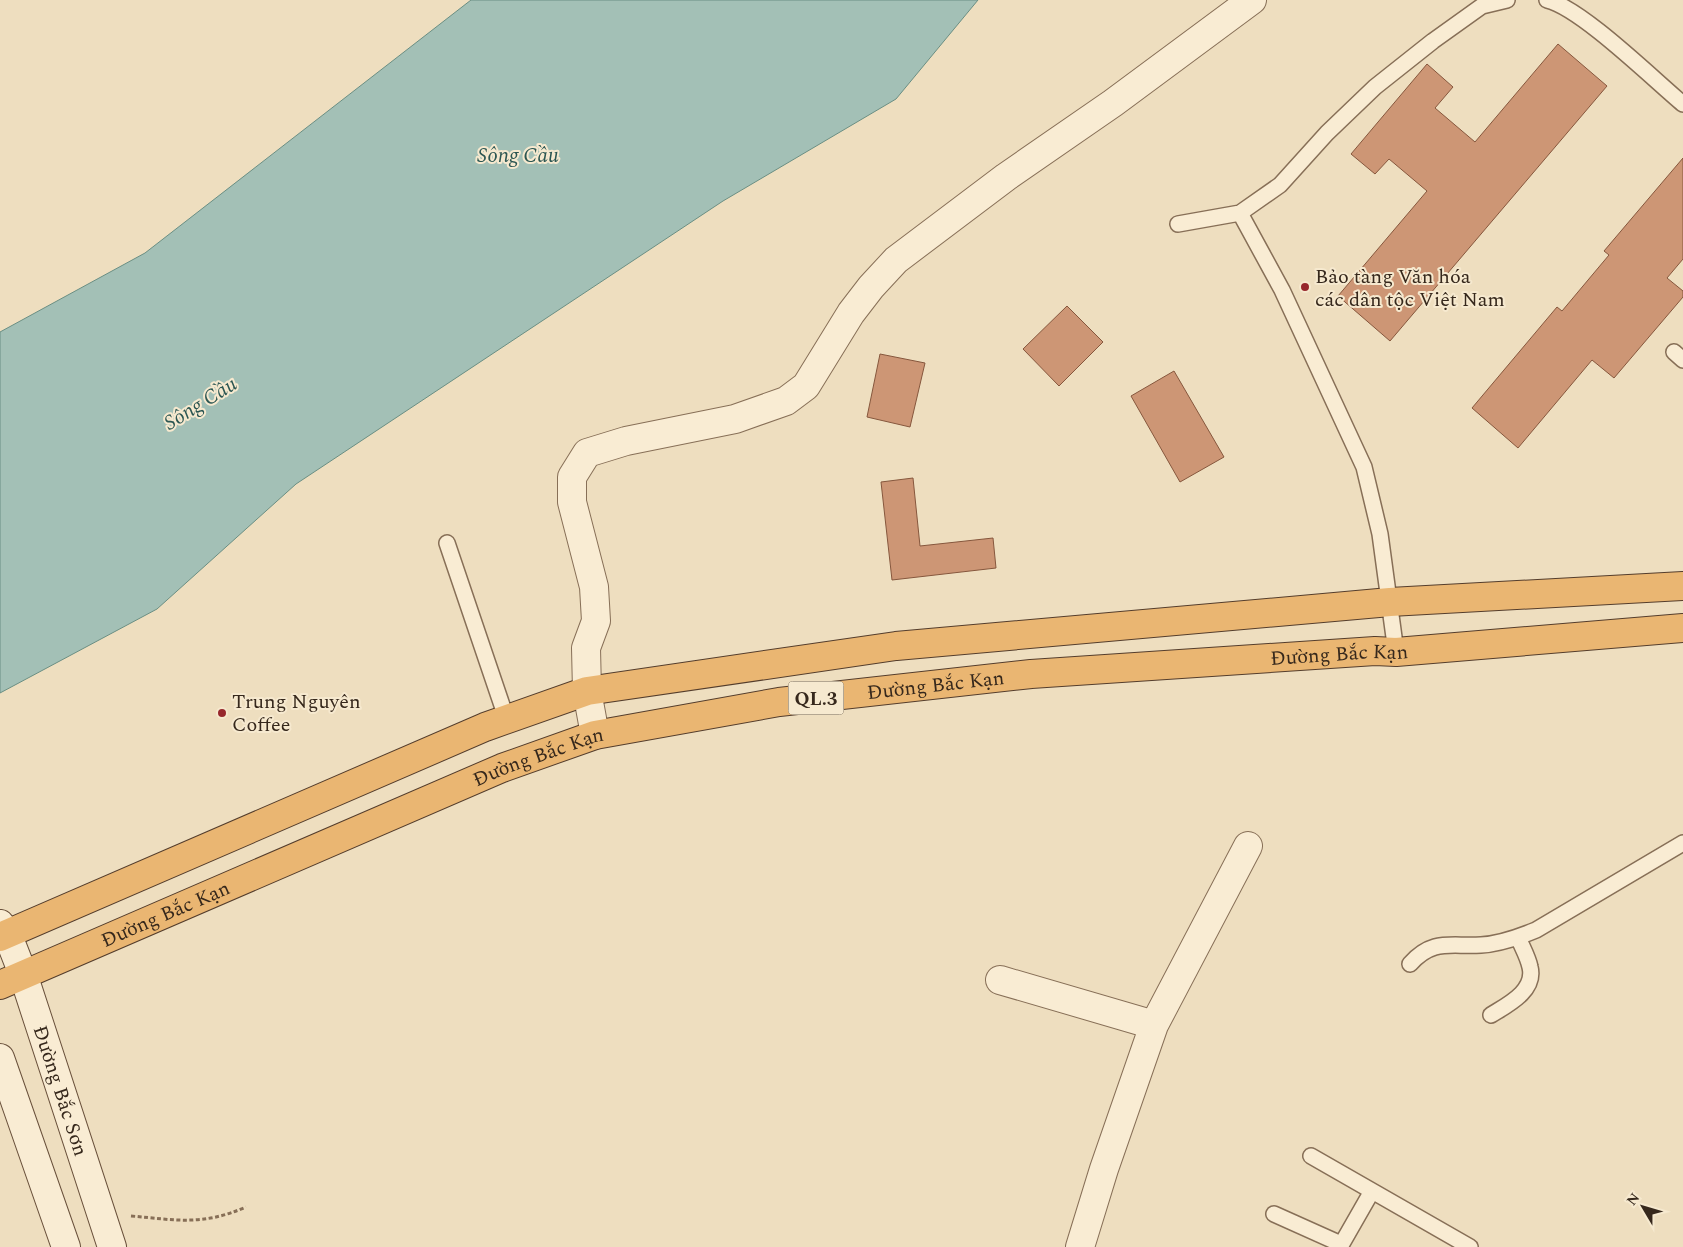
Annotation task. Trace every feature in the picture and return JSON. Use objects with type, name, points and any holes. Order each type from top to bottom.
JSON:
[{"type":"highway","name":"Đường Bắc Kạn","points":[[2,931],[507,720],[587,691],[896,646],[1390,602],[1683,586]]},
{"type":"highway","name":"Đường Bắc Kạn","points":[[11,980],[502,768],[595,735],[779,702],[1031,674],[1374,651],[1396,652],[1683,628]]},
{"type":"street","points":[[595,735],[587,691],[586,648],[596,621],[594,587],[572,502],[572,476],[587,454],[626,440],[735,418],[786,401],[806,386],[851,313],[871,287],[896,260],[1006,177],[1113,103],[1252,0]]},
{"type":"street","points":[[1080,1247],[1104,1169],[1154,1024],[1248,846]]},
{"type":"street","name":"Đường Bắc Sơn","points":[[2,931],[11,980],[108,1235]]},
{"type":"street","points":[[1000,980],[1154,1024]]},
{"type":"street","points":[[0,1058],[66,1247]]},
{"type":"lane","points":[[1178,224],[1240,213],[1280,185],[1327,132],[1375,87],[1433,41],[1482,6],[1506,0]]},
{"type":"lane","points":[[1554,1],[1597,30],[1683,104]]},
{"type":"lane","points":[[1240,213],[1282,290],[1364,467],[1380,534],[1396,652]]},
{"type":"lane","points":[[447,543],[507,720]]},
{"type":"lane","points":[[1410,964],[1420,952],[1434,946],[1481,945],[1518,937],[1536,930],[1683,843]]},
{"type":"lane","points":[[1491,1015],[1514,1001],[1528,987],[1531,968],[1518,937]]},
{"type":"lane","points":[[1311,1156],[1470,1247]]},
{"type":"lane","points":[[1274,1214],[1341,1246],[1372,1191]]},
{"type":"path","points":[[108,1235],[122,1215],[201,1221],[223,1217],[246,1207]]},
{"type":"water","name":"Sông Cầu","points":[[471,0],[978,0],[896,99],[723,201],[296,484],[157,609],[0,693],[0,332],[145,253]]},
{"type":"building","points":[[1558,44],[1607,86],[1390,341],[1338,296],[1427,191],[1389,159],[1375,174],[1351,154],[1427,64],[1453,87],[1435,108],[1475,142]]},
{"type":"building","points":[[1683,158],[1683,259],[1667,278],[1683,291],[1683,297],[1614,378],[1592,360],[1518,448],[1472,408],[1557,307],[1562,311],[1609,255],[1604,251]]},
{"type":"building","points":[[1067,306],[1103,342],[1059,386],[1023,349]]},
{"type":"building","points":[[880,354],[925,363],[910,427],[867,417]]},
{"type":"building","points":[[1174,371],[1224,457],[1180,482],[1131,396]]},
{"type":"building","points":[[913,478],[920,546],[993,538],[996,568],[892,580],[881,482]]},
{"type":"place","name":"Bảo tàng Văn hóa các dân tộc Việt Nam","points":[[1305,287]]},
{"type":"place","name":"Trung Nguyên Coffee","points":[[222,713]]}]
